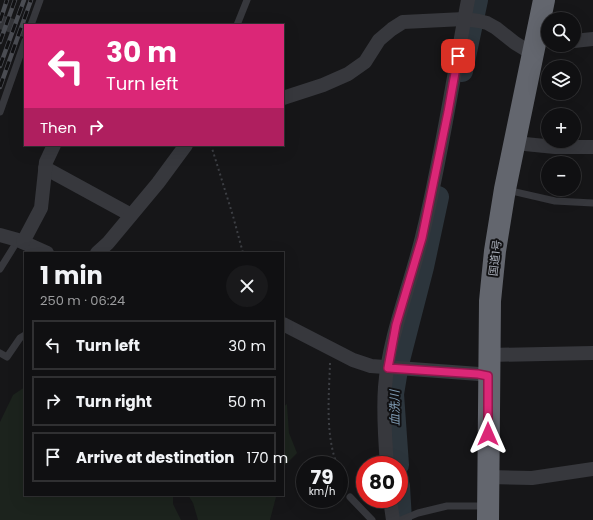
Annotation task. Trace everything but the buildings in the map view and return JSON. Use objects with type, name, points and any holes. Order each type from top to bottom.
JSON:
[{"type":"highway","name":"国道1号","points":[[488,513],[488,376],[490,301],[495,251],[505,189],[539,44],[544,0]]},
{"type":"street","points":[[386,456],[384,424],[385,386],[394,369],[396,325],[422,238],[448,112],[470,20],[468,0]]},
{"type":"street","points":[[284,98],[323,85],[348,74],[365,62],[379,40],[403,22],[470,20],[487,23],[515,43],[539,44]]},
{"type":"street","points":[[581,40],[593,39]]},
{"type":"street","points":[[515,143],[555,147],[593,147]]},
{"type":"street","points":[[20,241],[40,208],[46,162],[54,146]]},
{"type":"street","points":[[98,252],[108,243],[158,183],[185,146]]},
{"type":"street","points":[[45,168],[131,215]]},
{"type":"street","points":[[0,235],[20,241],[45,252]]},
{"type":"street","points":[[284,324],[353,360],[371,366],[488,376]]},
{"type":"street","points":[[489,354],[593,353]]},
{"type":"street","points":[[489,477],[532,478],[593,469]]},
{"type":"street","points":[[391,508],[392,520]]},
{"type":"lane","points":[[31,24],[40,0]]},
{"type":"lane","points":[[237,24],[247,0]]},
{"type":"lane","points":[[0,112],[24,45]]},
{"type":"lane","points":[[505,189],[555,201],[593,203]]},
{"type":"lane","points":[[0,269],[20,241]]},
{"type":"lane","points":[[0,353],[7,358],[20,338],[24,336]]},
{"type":"lane","points":[[350,497],[369,519]]},
{"type":"lane","points":[[401,520],[418,513],[447,506],[488,513]]},
{"type":"path","points":[[210,146],[233,216],[243,252]]},
{"type":"path","points":[[331,348],[329,416],[334,456]]},
{"type":"path","points":[[348,492],[350,497]]},
{"type":"shaded area","points":[[24,388],[24,496],[173,496],[173,504],[181,520],[0,520],[0,422],[13,395]]},
{"type":"shaded area","points":[[287,404],[289,433],[297,453],[284,466],[284,406]]},
{"type":"shaded area","points":[[189,496],[276,497],[270,520],[198,520],[193,503]]},
{"type":"waterway","name":"血洗川","points":[[462,71],[477,0]]},
{"type":"waterway","name":"血洗川","points":[[397,456],[393,394],[398,364],[423,267],[438,197]]},
{"type":"waterway","name":"血洗川","points":[[400,508],[401,520]]},
{"type":"tunnel","points":[[0,22],[24,30]]},
{"type":"railway","points":[[0,21],[7,0]]},
{"type":"railway","points":[[0,42],[15,0]]},
{"type":"railway","points":[[0,66],[24,0]]},
{"type":"railway","points":[[0,87],[31,0]]},
{"type":"route","points":[[458,56],[422,238],[396,325],[388,368],[488,376],[488,434]]}]
